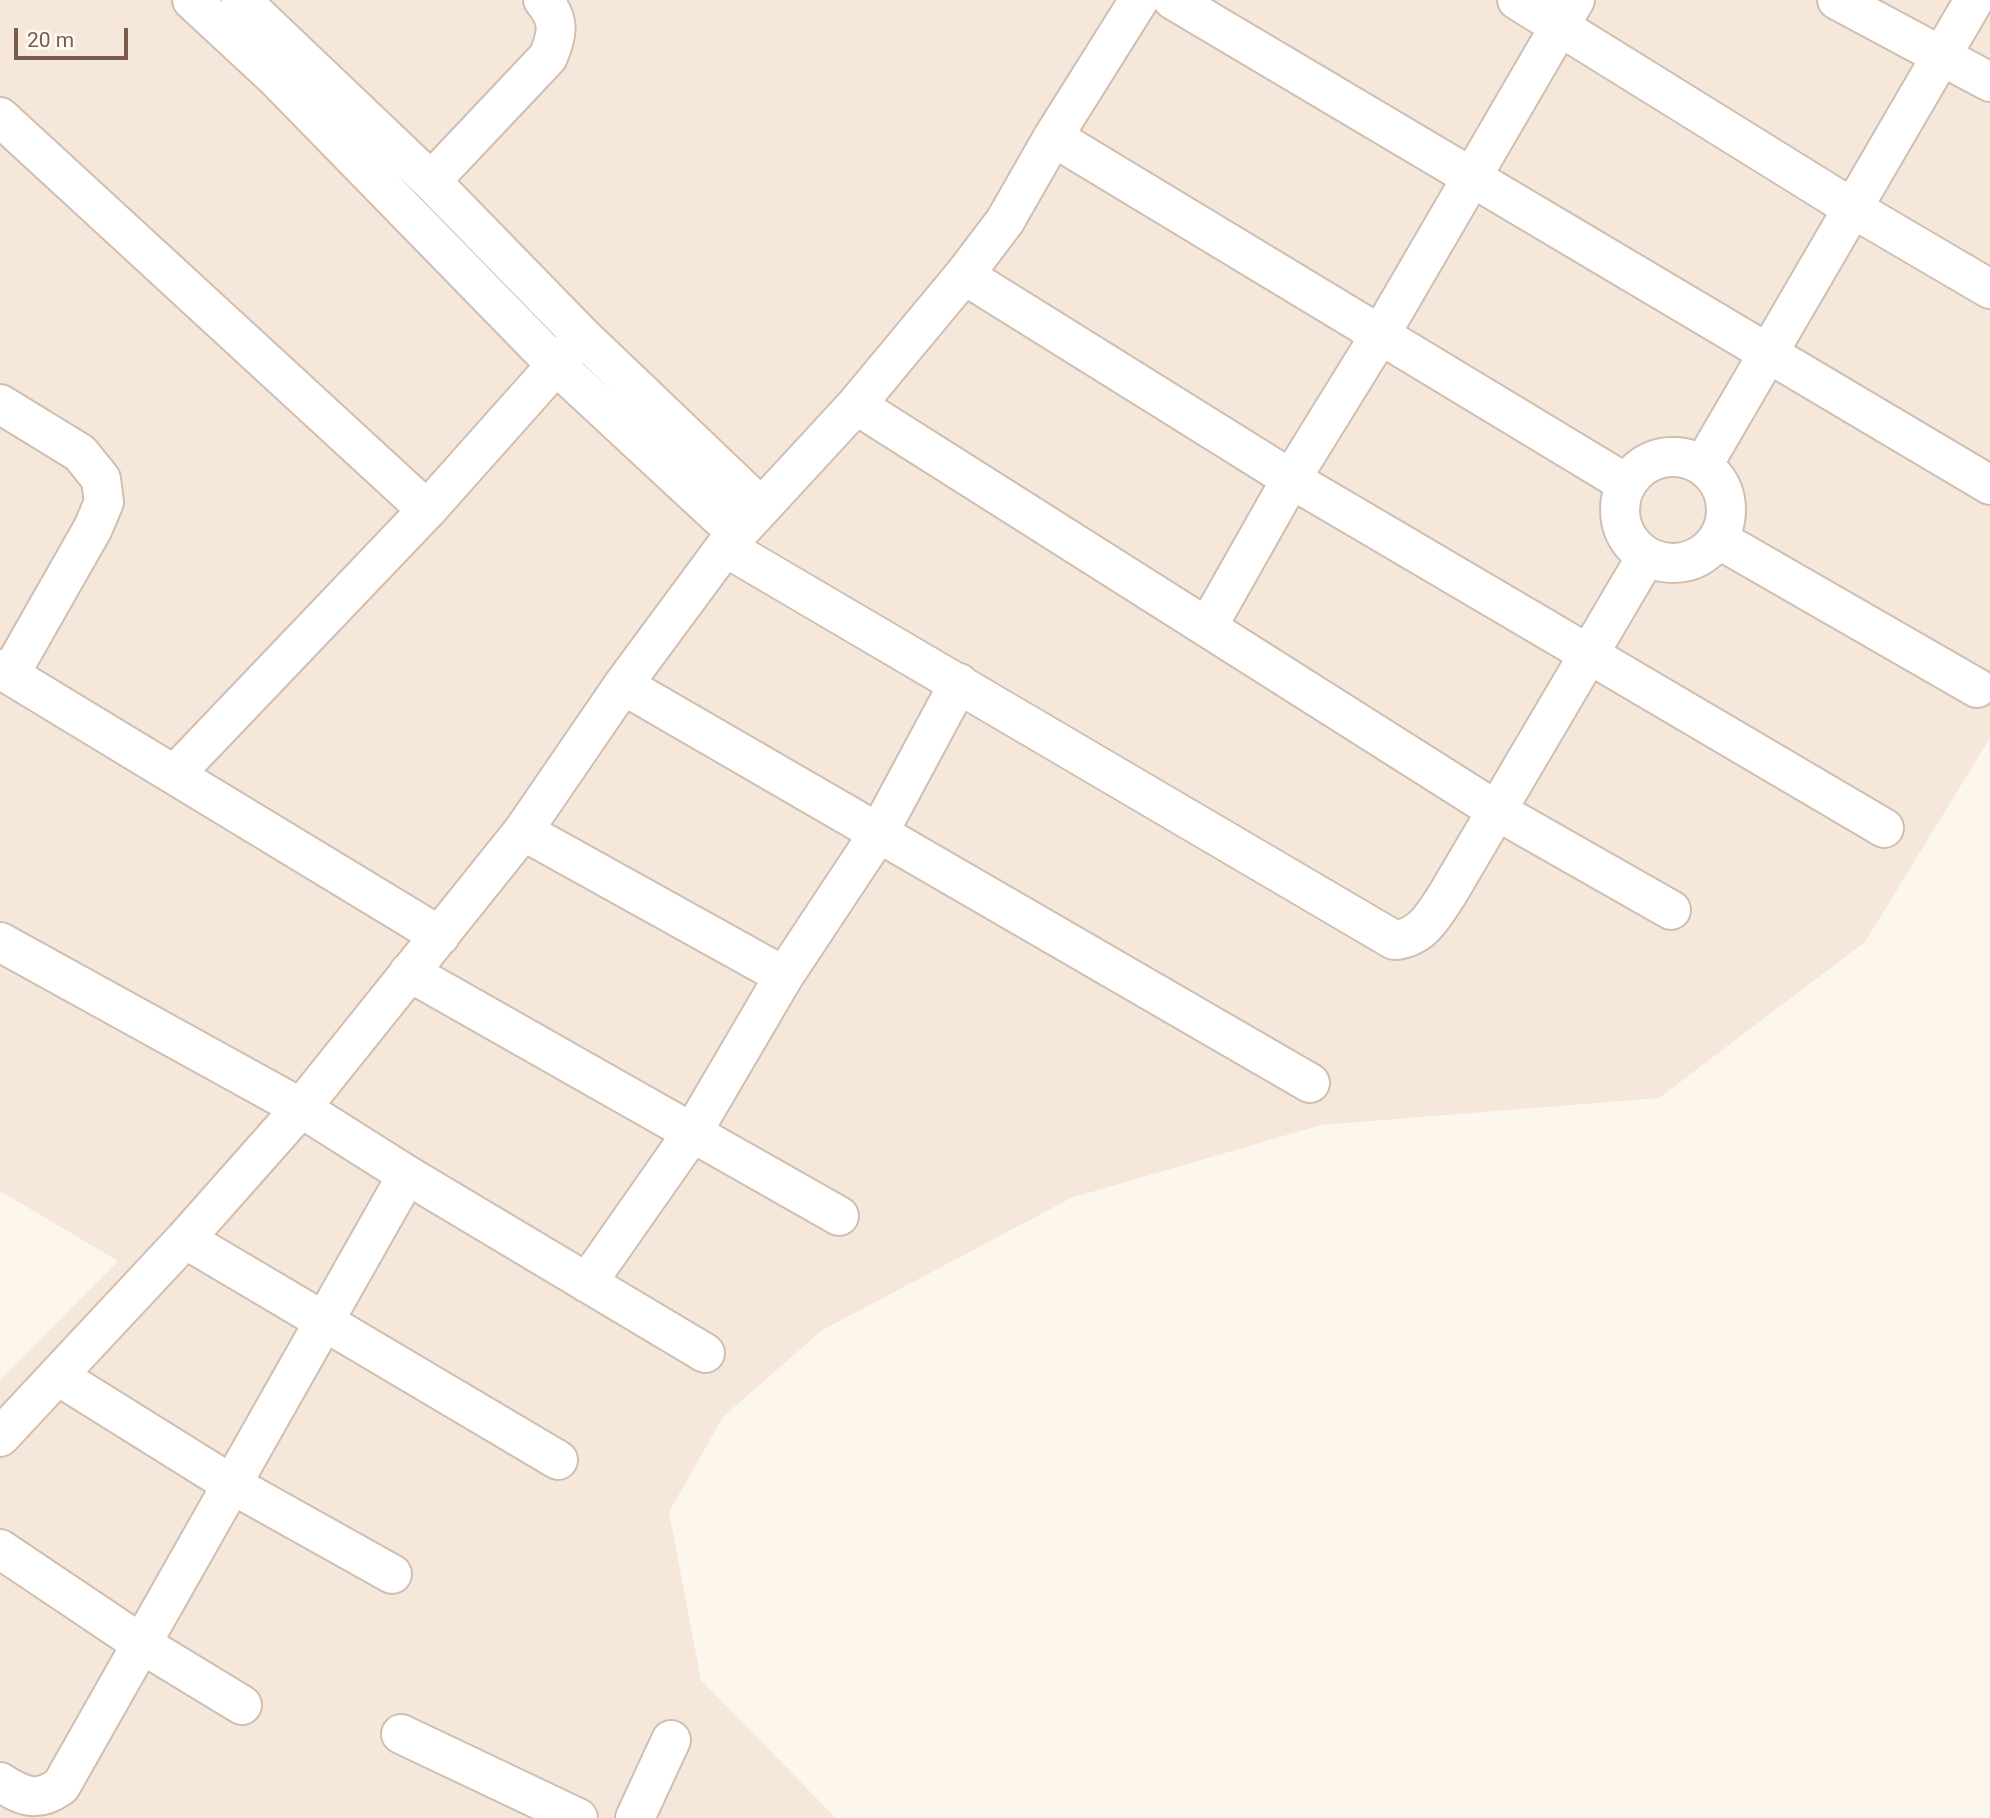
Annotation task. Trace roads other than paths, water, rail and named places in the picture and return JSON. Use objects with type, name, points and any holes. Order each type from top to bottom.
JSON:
[{"type":"street","points":[[192,0],[275,77],[556,365],[741,529],[959,683],[1394,940],[1407,939],[1424,928],[1497,811],[1646,557]]},
{"type":"street","points":[[241,0],[422,172],[582,336],[741,529]]},
{"type":"street","points":[[386,192],[422,172],[548,57],[557,36],[556,15],[543,0]]},
{"type":"street","points":[[0,1437],[185,1238],[301,1108],[523,831],[623,685],[741,529],[856,405],[964,275],[1004,221],[1139,0]]},
{"type":"street","points":[[1173,0],[1768,356],[1990,485]]},
{"type":"street","points":[[1517,0],[1566,13],[1852,208],[1990,289]]},
{"type":"street","points":[[1837,0],[1990,82]]},
{"type":"street","points":[[1703,465],[1974,0]]},
{"type":"street","points":[[1208,626],[1291,479],[1380,335],[1566,13]]},
{"type":"street","points":[[0,117],[427,510]]},
{"type":"street","points":[[1053,137],[1627,484]]},
{"type":"street","points":[[430,236],[458,209]]},
{"type":"street","points":[[964,275],[1291,479],[1884,828]]},
{"type":"street","points":[[175,775],[427,510],[582,336]]},
{"type":"street","points":[[0,404],[80,453],[101,479],[104,502],[93,528],[5,671],[440,936]]},
{"type":"street","points":[[856,405],[1497,811],[1671,909]]},
{"type":"street","points":[[1672,456],[1703,465],[1716,478],[1724,494],[1726,512],[1718,539],[1699,558],[1682,564],[1663,563],[1646,557],[1634,548],[1620,521],[1619,506],[1627,484],[1643,466],[1657,459],[1672,456]]},
{"type":"street","points":[[1718,539],[1976,688]]},
{"type":"street","points":[[587,1283],[692,1133],[784,976],[878,834],[959,683]]},
{"type":"street","points":[[623,685],[1310,1083]]},
{"type":"street","points":[[523,831],[784,976]]},
{"type":"street","points":[[0,942],[301,1108],[407,1175],[705,1353]]},
{"type":"street","points":[[409,972],[839,1216]]},
{"type":"street","points":[[0,1782],[32,1797],[48,1795],[61,1786],[407,1175]]},
{"type":"street","points":[[185,1238],[324,1324],[558,1460]]},
{"type":"street","points":[[58,1376],[231,1484],[392,1574]]},
{"type":"street","points":[[0,1549],[140,1643],[242,1705]]},
{"type":"street","points":[[401,1734],[578,1818]]},
{"type":"street","points":[[635,1818],[671,1740]]}]
